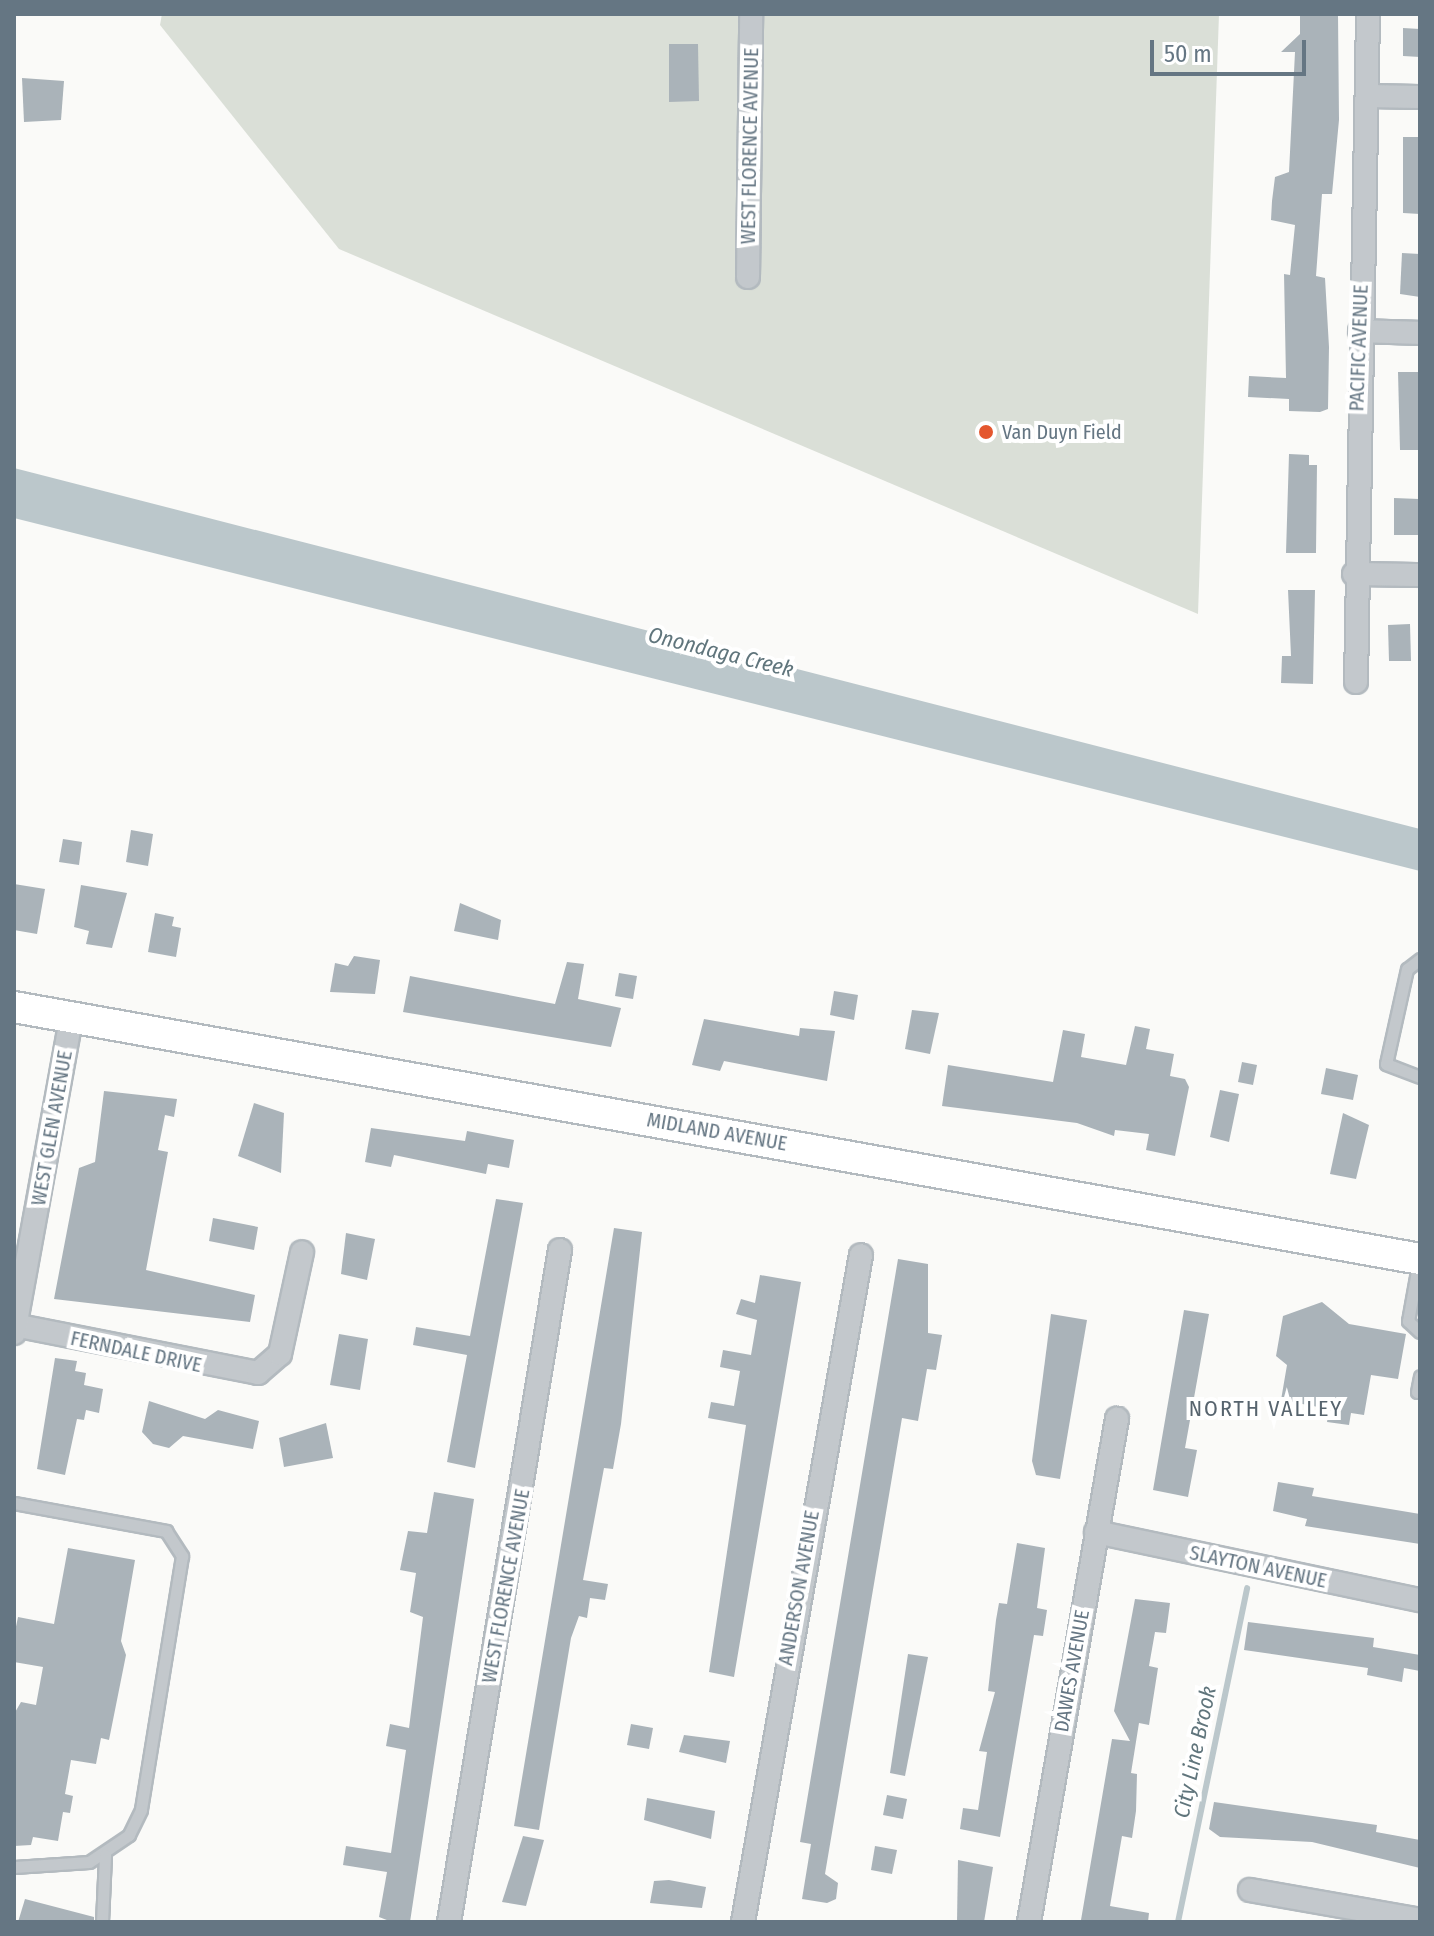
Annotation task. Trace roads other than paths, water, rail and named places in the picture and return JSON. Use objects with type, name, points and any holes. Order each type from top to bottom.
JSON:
[{"type":"street","name":"WEST FLORENCE AVENUE","points":[[748,277],[751,14]]},
{"type":"street","name":"PACIFIC AVENUE","points":[[1356,682],[1354,574],[1368,14]]},
{"type":"street","points":[[1367,96],[1420,97]]},
{"type":"street","points":[[1360,331],[1420,333]]},
{"type":"street","points":[[1354,574],[1420,575]]},
{"type":"street","name":"MIDLAND AVENUE","points":[[14,1007],[1420,1259]]},
{"type":"street","name":"WEST GLEN AVENUE","points":[[14,1328],[71,1018]]},
{"type":"street","name":"WEST FLORENCE AVENUE","points":[[449,1922],[560,1250]]},
{"type":"street","name":"FERNDALE DRIVE","points":[[14,1328],[258,1373],[280,1354],[302,1252]]},
{"type":"street","name":"ANDERSON AVENUE","points":[[743,1922],[861,1255]]},
{"type":"street","name":"DAWES AVENUE","points":[[1029,1922],[1117,1419]]},
{"type":"street","name":"SLAYTON AVENUE","points":[[1096,1532],[1420,1600]]},
{"type":"street","points":[[1250,1890],[1420,1920]]},
{"type":"lane","points":[[1420,959],[1407,969],[1386,1064],[1420,1077]]},
{"type":"lane","points":[[1420,1259],[1408,1321],[1420,1332]]},
{"type":"lane","points":[[1417,1392],[1420,1376]]},
{"type":"lane","points":[[14,1503],[166,1531],[178,1539],[171,1639],[141,1810],[129,1835],[105,1855],[42,1870],[14,1867]]},
{"type":"lane","points":[[102,1922],[105,1855]]},
{"type":"water","name":"Onondaga Creek","points":[[14,468],[1420,829],[1420,871],[14,518]]},
{"type":"waterway","name":"City Line Brook","points":[[1178,1922],[1247,1588]]},
{"type":"place","name":"Van Duyn Field","points":[[986,432]]},
{"type":"district","name":"NORTH VALLEY","points":[[1266,1409]]}]
